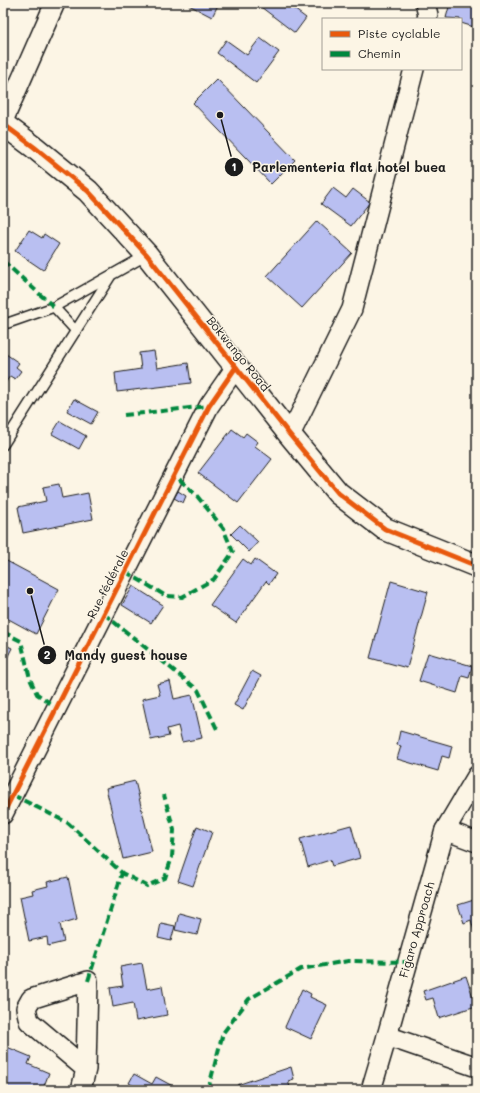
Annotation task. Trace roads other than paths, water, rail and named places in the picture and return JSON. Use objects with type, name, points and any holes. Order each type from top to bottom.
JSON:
[{"type":"street","points":[[3,121],[55,3]]},
{"type":"street","points":[[425,3],[427,18]]},
{"type":"street","points":[[290,435],[352,310],[414,70]]},
{"type":"street","name":"Bokwango Road","points":[[3,124],[88,191],[147,255],[338,493],[385,529],[477,566]]},
{"type":"street","name":"Rue fédérale","points":[[3,814],[209,406],[236,367]]},
{"type":"street","name":"Figaro Approach","points":[[371,1090],[445,830],[477,776]]},
{"type":"street","points":[[445,830],[477,842]]},
{"type":"street","points":[[81,1090],[86,1069],[88,981],[31,999],[26,1008],[29,1021],[86,1069]]},
{"type":"street","points":[[387,1036],[477,1067]]},
{"type":"lane","points":[[3,324],[54,307],[147,255]]},
{"type":"lane","points":[[3,445],[110,277]]},
{"type":"lane","points":[[54,307],[76,331]]},
{"type":"place","name":"Parlementeria flat hotel buea","points":[[220,115]]},
{"type":"place","name":"Mandy guest house","points":[[30,591]]}]
